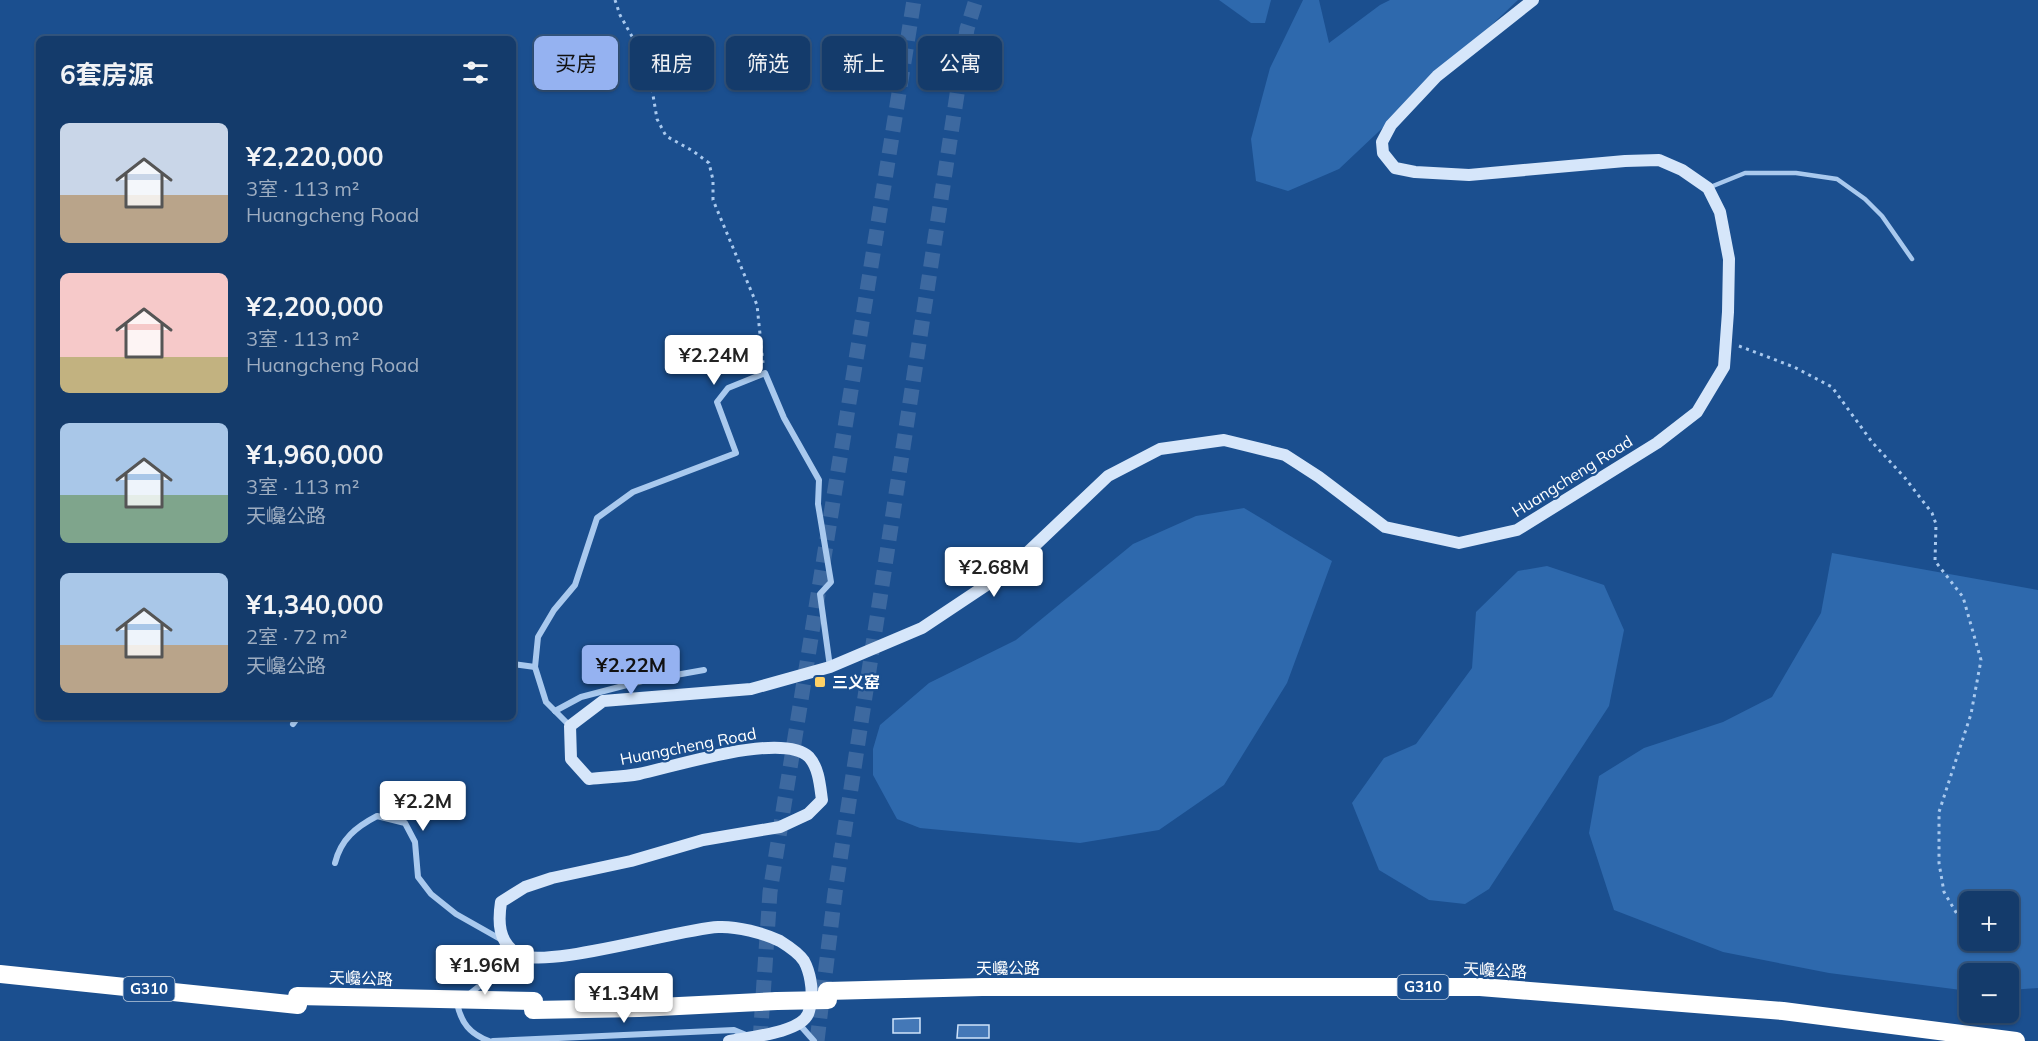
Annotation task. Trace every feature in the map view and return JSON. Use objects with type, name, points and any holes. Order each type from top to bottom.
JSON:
[{"type":"highway","name":"天巉公路","points":[[0,962],[297,1000]]},
{"type":"highway","name":"天巉公路","points":[[0,974],[416,1009],[638,1000],[828,996],[1480,996],[1782,1023],[1925,1041]]},
{"type":"highway","name":"天巉公路","points":[[828,996],[982,987],[1480,987],[1783,1011],[2016,1041]]},
{"type":"street","points":[[1533,0],[1437,76],[1391,125],[1382,142],[1383,153],[1395,168],[1415,172],[1469,175],[1659,160],[1682,170],[1708,188]]},
{"type":"street","name":"Huangcheng Road","points":[[503,940],[498,920],[501,902],[525,887],[552,878],[631,861],[703,840],[780,827],[808,814],[822,800],[819,779],[810,758],[800,751],[772,748],[746,749],[638,774],[589,779],[571,759],[570,726],[603,701],[751,688],[830,667],[922,628],[1009,570],[1108,476],[1160,449],[1224,440],[1285,455],[1319,477],[1385,527],[1459,543],[1517,530],[1648,448],[1697,412],[1724,367],[1729,259],[1720,212],[1708,188]]},
{"type":"street","points":[[570,726],[546,702],[535,667],[538,636],[554,610],[575,585],[597,518],[633,492],[736,453],[717,402],[728,388],[765,373],[784,418],[819,480],[818,504],[831,582],[820,594],[830,667]]},
{"type":"street","points":[[516,664],[535,667]]},
{"type":"street","points":[[555,711],[581,697],[642,681],[704,670]]},
{"type":"street","points":[[293,724],[296,720]]},
{"type":"street","points":[[335,863],[338,852],[356,826],[377,816],[405,823],[415,842],[418,877],[431,894],[456,914],[503,940],[519,955],[544,958],[602,950],[656,937],[720,927],[765,934],[790,946],[804,961],[813,990],[808,1015],[799,1024],[782,1030],[729,1041]]},
{"type":"street","points":[[519,955],[457,1003],[460,1016],[467,1028],[477,1036],[491,1041],[734,1030],[750,1037]]},
{"type":"street","points":[[799,1024],[814,1041]]},
{"type":"lane","points":[[1708,188],[1745,172],[1796,172],[1837,178],[1865,199],[1882,216],[1912,259]]},
{"type":"path","points":[[615,0],[620,15],[648,65],[657,119],[666,136],[693,151],[709,164],[713,180],[713,200],[757,305],[765,373]]},
{"type":"path","points":[[1726,341],[1794,367],[1832,387],[1872,442],[1905,478],[1932,513],[1936,524],[1935,561],[1964,597],[1981,660],[1971,714],[1940,812],[1940,863],[1944,892],[1959,917]]},
{"type":"shaded area","points":[[1219,0],[1271,0],[1265,23],[1251,23]]},
{"type":"shaded area","points":[[1303,0],[1319,0],[1329,43],[1390,0],[1518,0],[1339,169],[1288,191],[1256,181],[1251,139],[1270,68]]},
{"type":"shaded area","points":[[1244,508],[1332,561],[1287,683],[1224,785],[1159,830],[1080,843],[920,828],[897,819],[873,775],[873,749],[880,725],[929,683],[1016,640],[1133,544],[1196,516]]},
{"type":"shaded area","points":[[1832,553],[2038,590],[2038,988],[2019,989],[2019,963],[1959,963],[1959,990],[1829,973],[1723,952],[1614,910],[1589,833],[1599,776],[1644,748],[1723,722],[1772,697],[1821,613]]},
{"type":"shaded area","points":[[1547,566],[1604,585],[1624,630],[1609,706],[1489,889],[1465,904],[1429,900],[1379,870],[1352,803],[1384,758],[1416,744],[1472,668],[1476,612],[1518,571]]},
{"type":"building","points":[[920,1018],[920,1033],[893,1033],[893,1019]]},
{"type":"building","points":[[958,1025],[989,1025],[989,1038],[957,1038]]},
{"type":"tunnel","points":[[760,1041],[770,892],[914,0]]},
{"type":"tunnel","points":[[817,1041],[835,893],[967,29],[976,0]]},
{"type":"place","name":"三义窑","points":[[820,682]]}]
